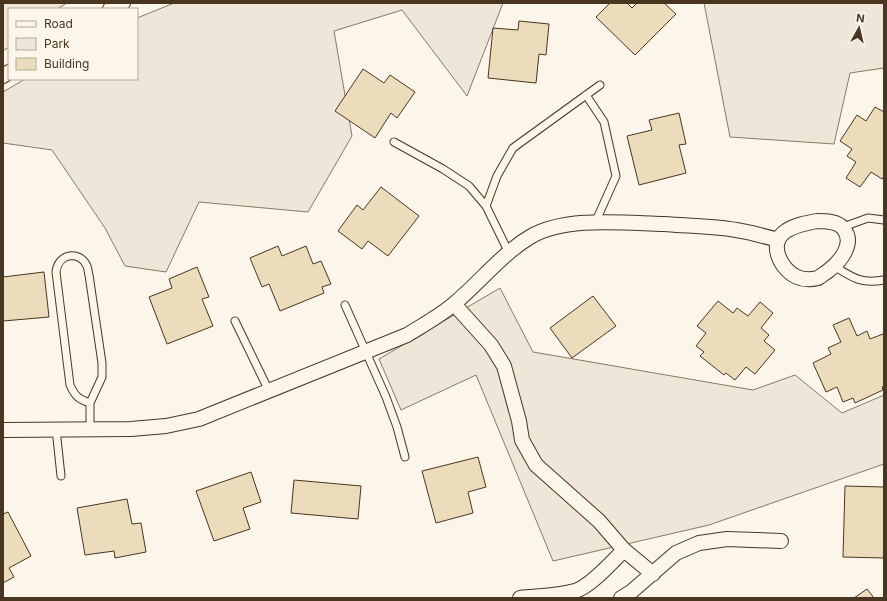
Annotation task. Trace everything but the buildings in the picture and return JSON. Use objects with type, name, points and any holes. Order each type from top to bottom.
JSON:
[{"type":"street","points":[[112,8],[123,3]]},
{"type":"street","points":[[817,221],[831,222],[843,227],[847,236],[847,246],[843,256],[834,266],[819,277],[804,280],[790,274],[780,261],[777,250],[778,240],[784,231],[797,225],[817,221]]},
{"type":"street","points":[[3,430],[131,429],[166,426],[199,419],[407,335],[432,320],[454,304],[509,253],[530,237],[556,227],[577,223],[702,226],[736,230],[778,240]]},
{"type":"street","points":[[454,304],[491,345],[504,366],[520,421],[522,440],[536,465],[599,521],[624,550],[653,574]]},
{"type":"street","points":[[621,598],[653,574],[676,553],[699,543],[727,540],[781,541]]},
{"type":"street","points":[[520,598],[547,596],[576,591],[598,576],[624,550]]},
{"type":"lane","points":[[486,206],[497,176],[513,148],[600,85]]},
{"type":"lane","points":[[586,95],[604,122],[616,176],[595,223]]},
{"type":"lane","points":[[394,142],[443,169],[469,186],[486,206],[509,253]]},
{"type":"lane","points":[[843,227],[868,218],[884,220]]},
{"type":"lane","points":[[90,402],[80,399],[74,394],[70,385],[56,272],[57,266],[61,259],[68,256],[75,256],[83,260],[87,266],[102,363],[102,377],[90,402],[90,429]]},
{"type":"lane","points":[[834,266],[853,278],[868,281],[884,280]]},
{"type":"lane","points":[[345,305],[386,398],[397,427],[405,457]]},
{"type":"lane","points":[[235,321],[269,391]]},
{"type":"lane","points":[[56,429],[61,476]]},
{"type":"green space","points":[[3,3],[67,3],[59,8],[8,8],[8,48],[3,51]]},
{"type":"green space","points":[[174,3],[503,3],[467,96],[402,10],[334,31],[352,136],[308,212],[199,202],[166,272],[125,266],[105,228],[52,150],[3,143],[3,92],[23,80],[138,80],[138,18]]},
{"type":"green space","points":[[704,3],[884,3],[884,68],[850,73],[834,144],[730,137]]},
{"type":"green space","points":[[500,288],[533,352],[753,390],[795,375],[842,413],[884,395],[884,464],[709,525],[553,561],[476,375],[401,410],[379,359]]}]
